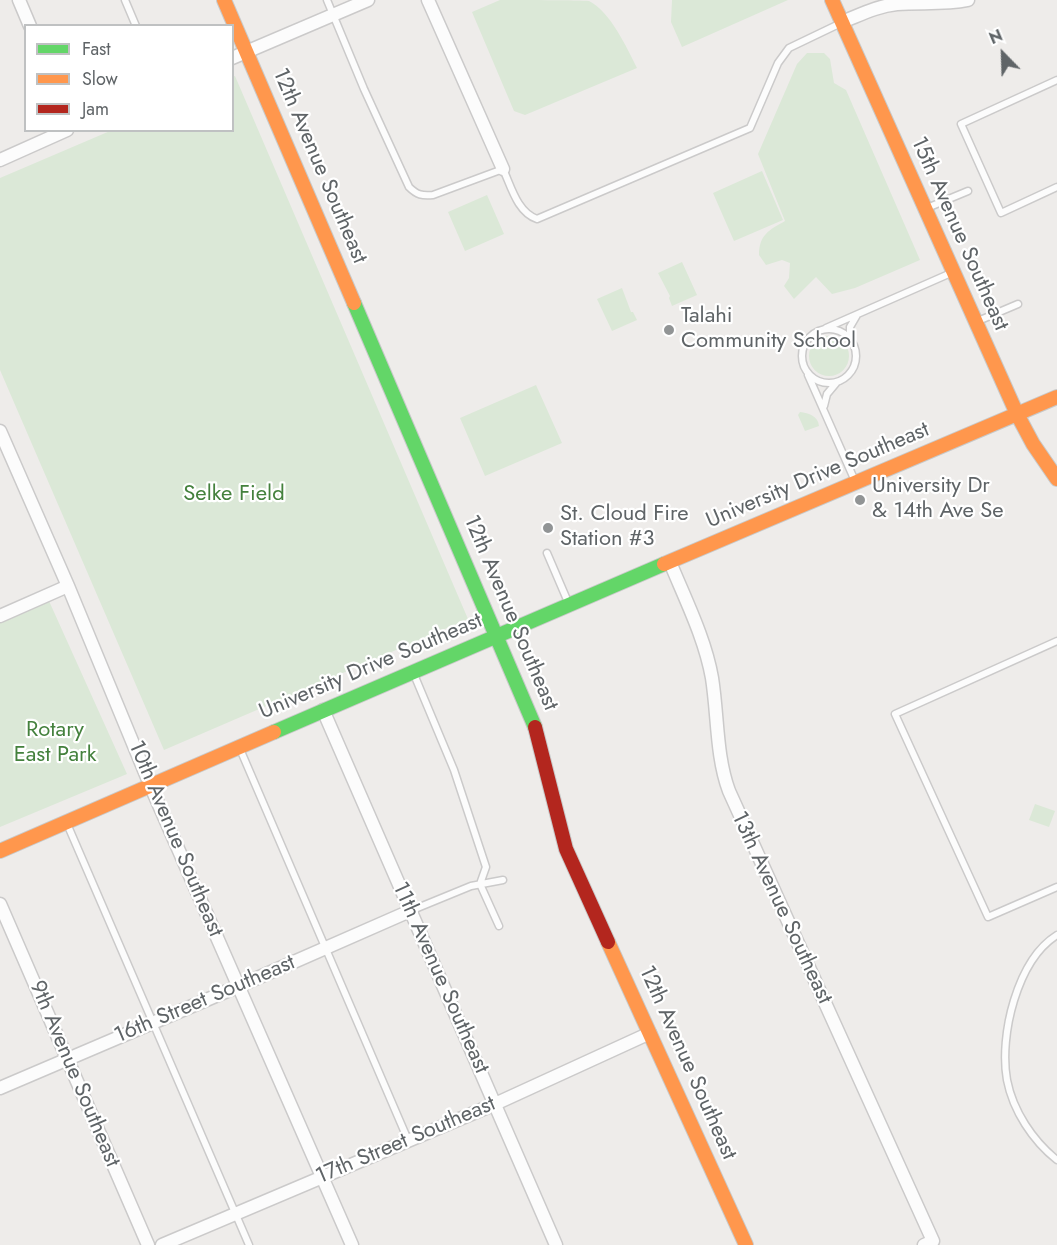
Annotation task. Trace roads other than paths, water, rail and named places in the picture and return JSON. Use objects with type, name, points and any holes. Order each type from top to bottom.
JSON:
[{"type":"street","points":[[19,0],[29,24]]},
{"type":"street","name":"12th Avenue Southeast","points":[[225,0],[539,736],[566,849],[746,1245]]},
{"type":"street","points":[[234,57],[368,0]]},
{"type":"street","points":[[429,0],[503,169]]},
{"type":"street","name":"15th Avenue Southeast","points":[[832,0],[952,273],[1017,414],[1033,444],[1057,479]]},
{"type":"street","points":[[843,22],[892,2],[950,4],[968,0]]},
{"type":"street","points":[[0,160],[63,132]]},
{"type":"street","name":"University Drive Southeast","points":[[0,851],[151,787],[239,746],[1057,397]]},
{"type":"street","name":"10th Avenue Southeast","points":[[0,431],[68,586],[151,787],[351,1245]]},
{"type":"street","name":"13th Avenue Southeast","points":[[670,562],[709,664],[721,764],[729,791],[929,1243]]},
{"type":"street","points":[[0,616],[68,586]]},
{"type":"street","name":"11th Avenue Southeast","points":[[323,710],[556,1245]]},
{"type":"street","name":"9th Avenue Southeast","points":[[0,904],[148,1245]]},
{"type":"street","name":"16th Street Southeast","points":[[0,1088],[410,911]]},
{"type":"street","name":"17th Street Southeast","points":[[162,1245],[495,1104],[650,1033]]},
{"type":"lane","points":[[125,0],[135,24]]},
{"type":"lane","points":[[327,0],[404,180],[415,193],[422,196],[433,195],[503,169],[521,207],[528,216],[537,219],[750,128],[777,63],[789,48],[843,22]]},
{"type":"lane","points":[[1057,80],[960,124],[1001,213],[1057,187]]},
{"type":"lane","points":[[925,209],[968,191]]},
{"type":"lane","points":[[856,483],[806,369],[802,356],[803,350],[809,338],[820,331],[952,273]]},
{"type":"lane","points":[[975,323],[1018,304]]},
{"type":"lane","points":[[850,339],[850,327],[858,314]]},
{"type":"lane","points":[[820,331],[833,329],[845,334],[855,351],[854,365],[850,372],[827,394],[824,410]]},
{"type":"lane","points":[[806,369],[816,379],[823,382],[838,381]]},
{"type":"lane","points":[[547,553],[570,605]]},
{"type":"lane","points":[[1057,641],[895,714],[988,917],[1057,887]]},
{"type":"lane","points":[[413,672],[454,771],[486,867],[480,884],[499,926]]},
{"type":"lane","points":[[239,746],[408,1140]]},
{"type":"lane","points":[[66,822],[249,1245]]},
{"type":"lane","points":[[410,911],[471,886],[503,880]]},
{"type":"lane","points":[[1057,934],[1040,951],[1018,988],[1008,1028],[1005,1063],[1008,1081],[1021,1117],[1034,1138],[1057,1160]]},
{"type":"place","name":"Talahi Community School","points":[[669,330]]},
{"type":"place","name":"University Dr & 14th Ave Se","points":[[860,500]]},
{"type":"place","name":"St. Cloud Fire Station #3","points":[[548,528]]},
{"type":"park label","name":"Selke Field","points":[[234,495]]},
{"type":"park label","name":"Rotary East Park","points":[[55,744]]}]
